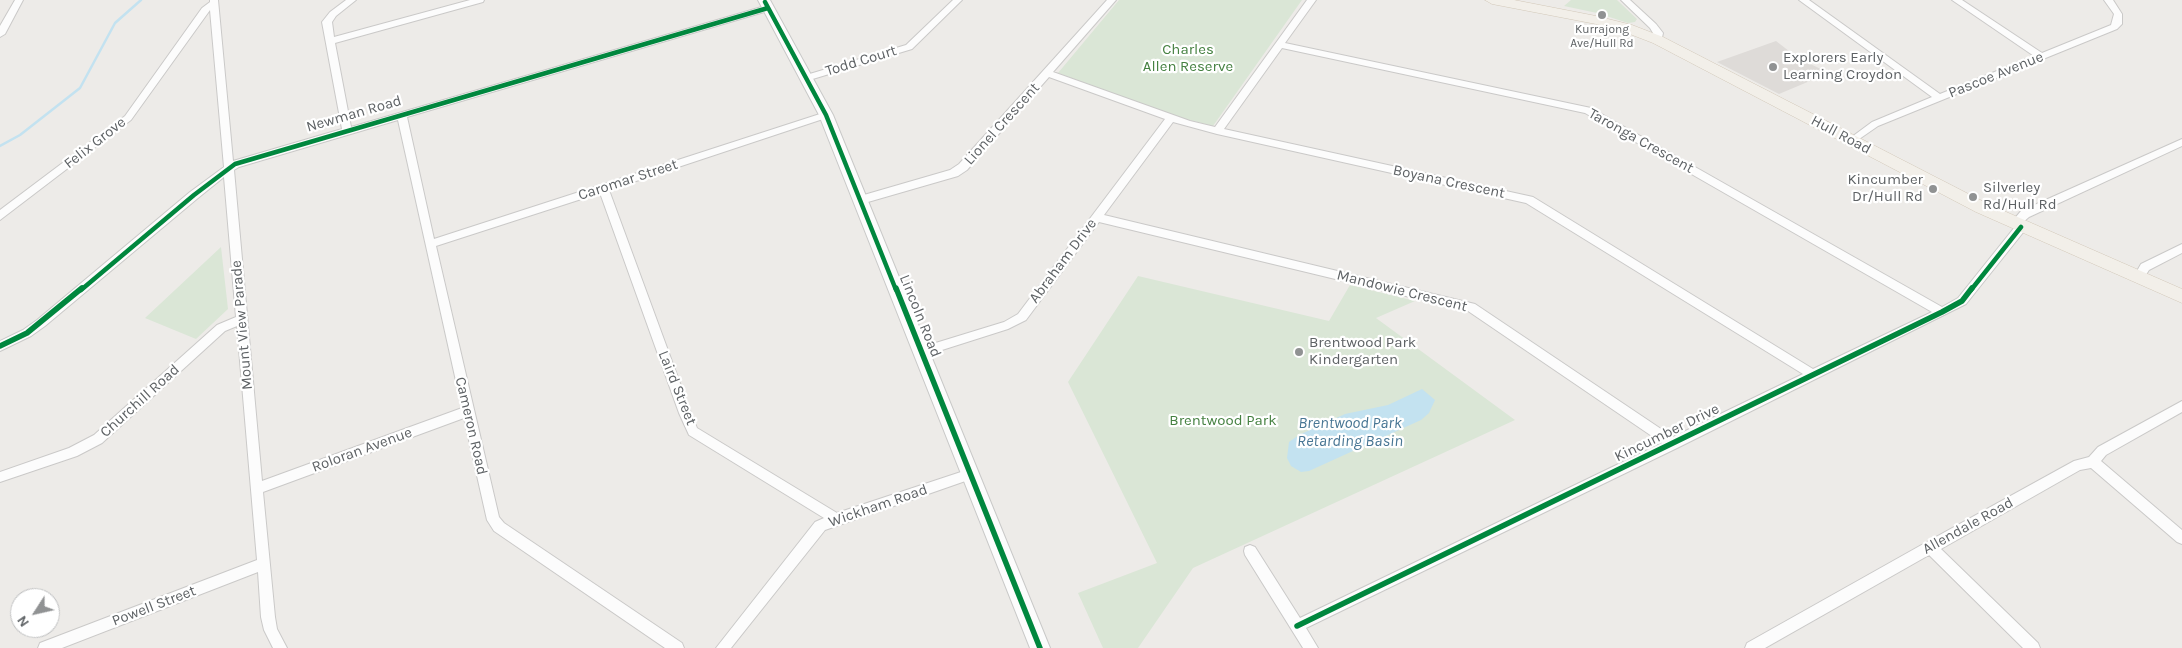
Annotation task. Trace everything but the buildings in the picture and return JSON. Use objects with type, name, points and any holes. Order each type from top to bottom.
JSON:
[{"type":"main road","name":"Hull Road","points":[[1492,0],[1596,20],[1627,28],[1658,40],[2018,226],[2182,296]]},
{"type":"main road","name":"Lincoln Road","points":[[766,4],[826,115],[1040,648]]},
{"type":"street","points":[[0,34],[20,0]]},
{"type":"street","points":[[346,130],[332,41],[327,22],[333,14],[352,0]]},
{"type":"street","points":[[332,41],[480,0]]},
{"type":"street","name":"Todd Court","points":[[806,78],[909,47],[958,0]]},
{"type":"street","name":"Lionel Crescent","points":[[861,200],[954,173],[963,167],[1048,74],[1112,0]]},
{"type":"street","points":[[1217,131],[1312,0]]},
{"type":"street","points":[[1625,0],[1645,18],[1658,34],[1658,40]]},
{"type":"street","points":[[1804,0],[1939,98]]},
{"type":"street","points":[[1956,0],[2042,57]]},
{"type":"street","name":"Pascoe Avenue","points":[[1852,141],[1875,124],[2042,57],[2117,24],[2117,9],[2108,0]]},
{"type":"street","name":"Mount View Parade","points":[[214,2],[268,618],[271,630],[280,648]]},
{"type":"street","name":"Felix Grove","points":[[0,216],[128,118],[205,10],[214,2]]},
{"type":"street","name":"Newman Road","points":[[0,346],[27,333],[41,323],[228,168],[248,158],[402,114],[766,4]]},
{"type":"street","points":[[1627,28],[1640,24],[1645,18]]},
{"type":"street","points":[[191,29],[216,22]]},
{"type":"street","name":"Taronga Crescent","points":[[1280,45],[1588,110],[1942,312]]},
{"type":"street","name":"Boyana Crescent","points":[[1048,74],[1170,119],[1529,200],[1813,375]]},
{"type":"street","name":"Cameron Road","points":[[402,114],[493,520],[499,527],[677,648]]},
{"type":"street","name":"Caromar Street","points":[[430,244],[826,115]]},
{"type":"street","name":"Abraham Drive","points":[[920,352],[1008,325],[1022,318],[1170,119]]},
{"type":"street","name":"Kincumber Drive","points":[[1297,626],[1942,312],[1962,301],[2025,214],[2182,142]]},
{"type":"street","name":"Laird Street","points":[[603,188],[693,431],[836,519]]},
{"type":"street","name":"Mandowie Crescent","points":[[1096,217],[1471,307],[1673,444]]},
{"type":"street","points":[[2138,278],[2145,266],[2182,248]]},
{"type":"street","name":"Churchill Road","points":[[0,477],[73,452],[98,439],[213,334],[228,324],[242,319]]},
{"type":"street","name":"Allendale Road","points":[[1752,648],[2078,465],[2093,462],[2102,451],[2182,406]]},
{"type":"street","name":"Roloran Avenue","points":[[256,489],[468,411]]},
{"type":"street","points":[[2093,462],[2182,538]]},
{"type":"street","name":"Wickham Road","points":[[723,648],[820,526],[970,474]]},
{"type":"street","points":[[1930,547],[2033,648]]},
{"type":"street","points":[[1250,551],[1311,648]]},
{"type":"street","name":"Powell Street","points":[[45,648],[263,564]]},
{"type":"shaded area","name":"Explorers Early Learning Croydon","points":[[1776,41],[1798,58],[1829,73],[1779,94],[1717,62]]},
{"type":"green space","name":"Charles Allen Reserve","points":[[1119,0],[1302,0],[1213,126],[1170,115],[1058,73]]},
{"type":"green space","points":[[1571,0],[1617,0],[1637,19],[1635,22],[1628,23],[1597,13],[1564,6]]},
{"type":"green space","points":[[221,247],[228,309],[196,339],[145,318]]},
{"type":"green space","name":"Brentwood Park","points":[[1138,276],[1329,321],[1350,285],[1415,301],[1376,318],[1515,420],[1193,568],[1138,648],[1103,648],[1078,593],[1157,563],[1068,382]]},
{"type":"water","name":"Brentwood Park Retarding Basin","points":[[1422,389],[1435,400],[1429,413],[1421,420],[1309,471],[1301,472],[1291,466],[1287,458],[1289,442],[1299,435],[1345,414],[1388,405]]},
{"type":"waterway","points":[[0,146],[20,135],[80,88],[115,23],[141,0]]},
{"type":"cycle path","points":[[765,2],[826,115],[1040,648]]},
{"type":"cycle path","points":[[0,346],[27,333],[41,323],[194,195],[235,164],[768,8]]},
{"type":"cycle path","points":[[1297,626],[1962,301],[2021,227]]},
{"type":"place","name":"Kurrajong Ave/Hull Rd","points":[[1602,15]]},
{"type":"place","name":"Explorers Early Learning Croydon","points":[[1773,67]]},
{"type":"place","name":"Kincumber Dr/Hull Rd","points":[[1933,189]]},
{"type":"place","name":"Silverley Rd/Hull Rd","points":[[1973,197]]},
{"type":"place","name":"Brentwood Park Kindergarten","points":[[1299,352]]}]
